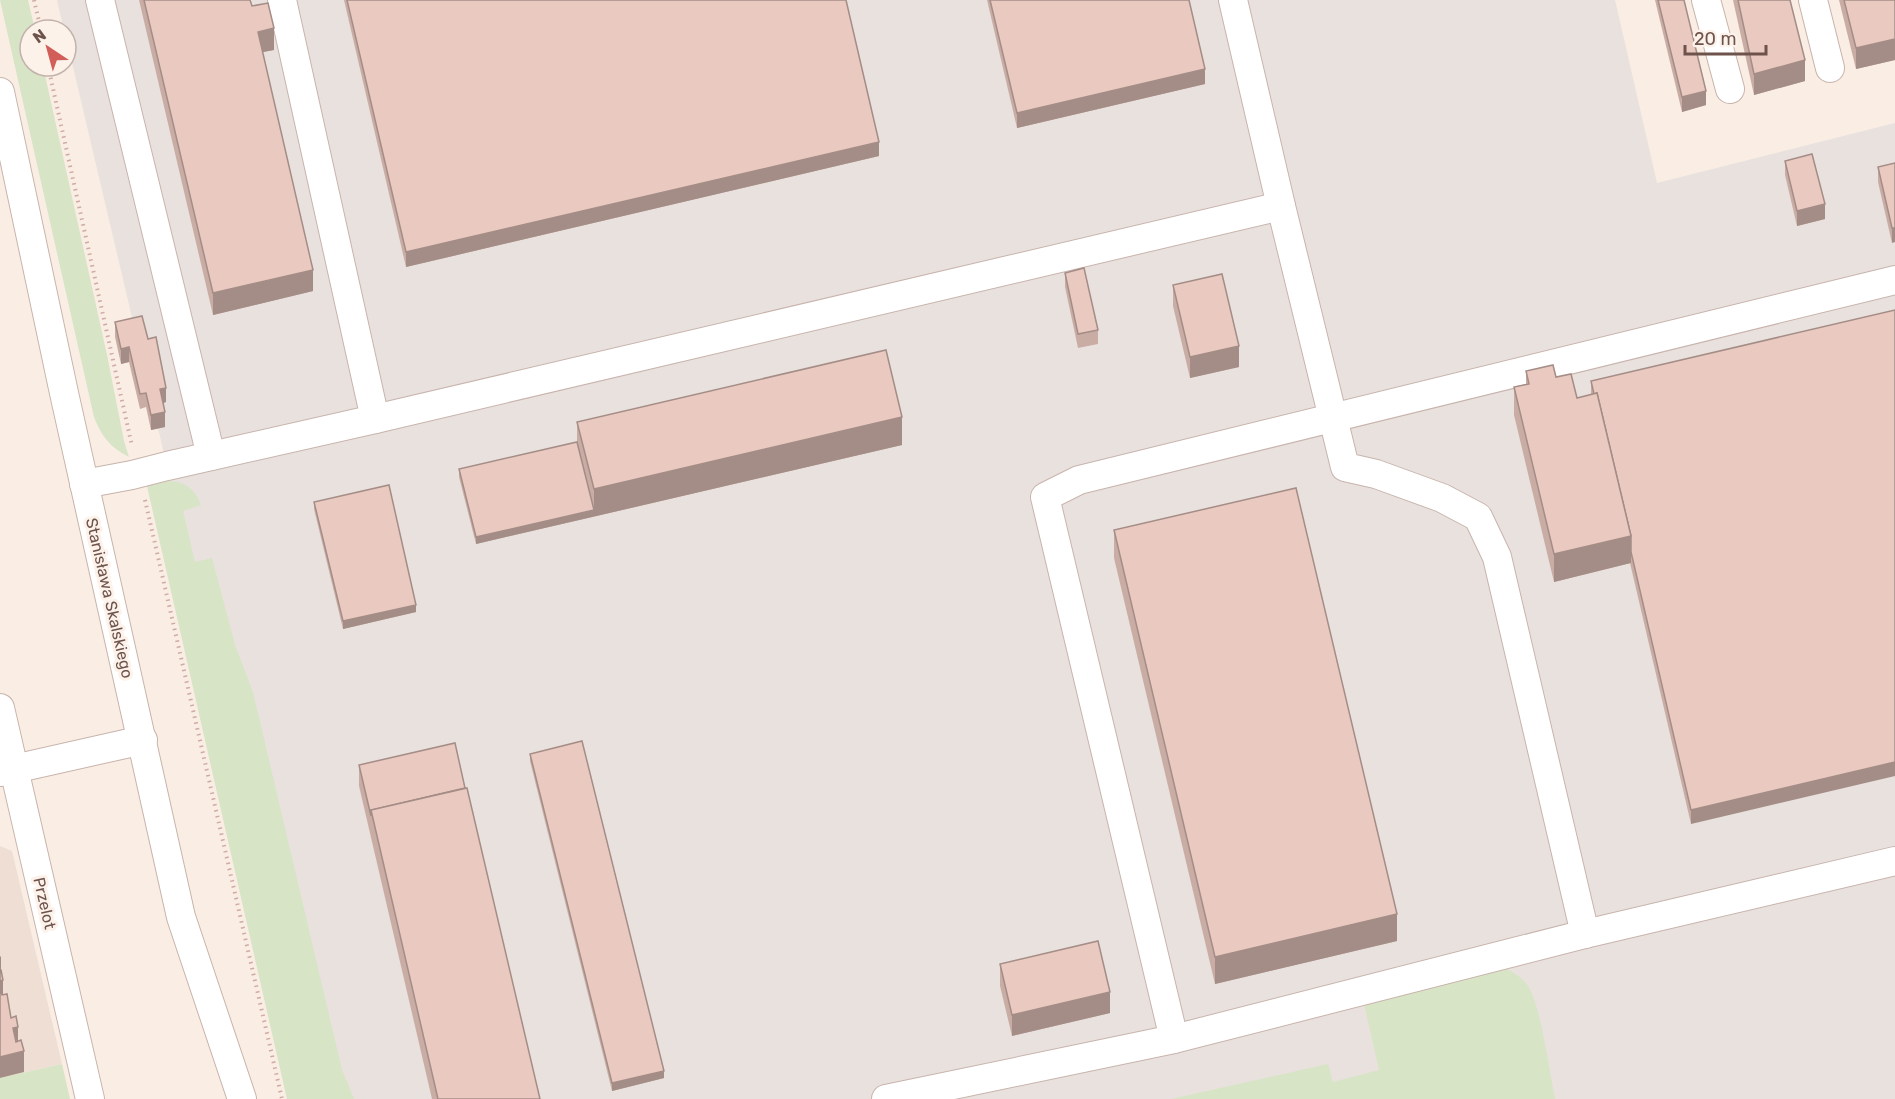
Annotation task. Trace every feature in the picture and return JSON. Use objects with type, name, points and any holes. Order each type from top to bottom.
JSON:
[{"type":"street","points":[[100,0],[211,456]]},
{"type":"street","points":[[282,0],[375,419]]},
{"type":"street","points":[[1233,0],[1345,467],[1376,474],[1442,498],[1478,517],[1497,557],[1585,934]]},
{"type":"street","points":[[1706,0],[1730,89]]},
{"type":"street","points":[[1813,0],[1830,68]]},
{"type":"street","name":"Stanisława Skalskiego","points":[[0,92],[84,484],[181,917],[242,1099]]},
{"type":"street","points":[[84,484],[139,474],[1281,206]]},
{"type":"street","points":[[1174,1039],[1045,497],[1079,480],[1895,280]]},
{"type":"street","name":"Przelot","points":[[0,708],[7,770],[90,1099]]},
{"type":"street","points":[[7,770],[142,740]]},
{"type":"street","points":[[886,1099],[1174,1039],[1585,934],[1895,861]]},
{"type":"path","points":[[34,0],[38,18]]},
{"type":"path","points":[[51,78],[282,1099]]},
{"type":"shaded area","points":[[57,0],[1615,0],[1657,183],[1895,123],[1895,1099],[316,1099],[76,78],[78,78],[78,18],[61,18]]},
{"type":"shaded area","points":[[0,846],[12,851],[62,1064],[0,1078]]},
{"type":"green space","points":[[0,0],[28,0],[32,18],[18,18],[18,78],[46,78],[129,457],[107,441],[94,417]]},
{"type":"green space","points":[[168,481],[179,482],[189,487],[196,494],[201,505],[183,511],[195,562],[212,558],[235,645],[253,692],[342,1070],[354,1099],[287,1099],[147,486]]},
{"type":"green space","points":[[1503,966],[1516,974],[1528,986],[1537,1007],[1555,1099],[1171,1099],[1328,1064],[1333,1082],[1379,1070],[1363,999]]},
{"type":"green space","points":[[62,1064],[70,1099],[0,1099],[0,1078]]},
{"type":"building","points":[[144,0],[250,0],[252,6],[268,3],[274,28],[258,32],[313,270],[213,293]]},
{"type":"building","points":[[347,0],[846,0],[879,142],[406,252]]},
{"type":"building","points":[[990,0],[1189,0],[1205,69],[1017,113]]},
{"type":"building","points":[[1658,0],[1684,0],[1706,91],[1682,97]]},
{"type":"building","points":[[1738,0],[1790,0],[1805,60],[1754,74]]},
{"type":"building","points":[[1844,0],[1895,0],[1895,39],[1856,48]]},
{"type":"building","points":[[1812,154],[1825,204],[1797,211],[1785,161]]},
{"type":"building","points":[[1895,163],[1895,228],[1892,228],[1878,167]]},
{"type":"building","points":[[1084,268],[1098,330],[1078,334],[1065,273]]},
{"type":"building","points":[[1222,274],[1239,346],[1190,357],[1173,285]]},
{"type":"building","points":[[1895,310],[1895,762],[1691,810],[1631,552],[1631,536],[1597,393],[1594,394],[1591,381]]},
{"type":"building","points":[[142,316],[148,339],[156,337],[166,388],[160,389],[165,412],[151,415],[146,393],[140,394],[129,347],[121,349],[115,322]]},
{"type":"building","points":[[886,350],[902,417],[594,489],[577,422]]},
{"type":"building","points":[[1553,365],[1556,377],[1571,374],[1577,398],[1597,393],[1631,536],[1554,554],[1514,387],[1529,384],[1526,371]]},
{"type":"building","points":[[577,442],[594,510],[476,537],[459,469]]},
{"type":"building","points":[[389,485],[416,605],[343,621],[314,502]]},
{"type":"building","points":[[1296,488],[1397,914],[1215,957],[1114,530]]},
{"type":"building","points":[[582,741],[664,1071],[612,1083],[530,754]]},
{"type":"building","points":[[455,743],[465,788],[371,810],[371,816],[359,765]]},
{"type":"building","points":[[467,788],[540,1099],[438,1099],[371,810]]},
{"type":"building","points":[[1098,941],[1110,992],[1012,1015],[1000,964]]},
{"type":"building","points":[[0,988],[2,995],[7,994],[11,1018],[16,1016],[18,1027],[13,1028],[16,1042],[21,1040],[24,1051],[0,1057]]}]
